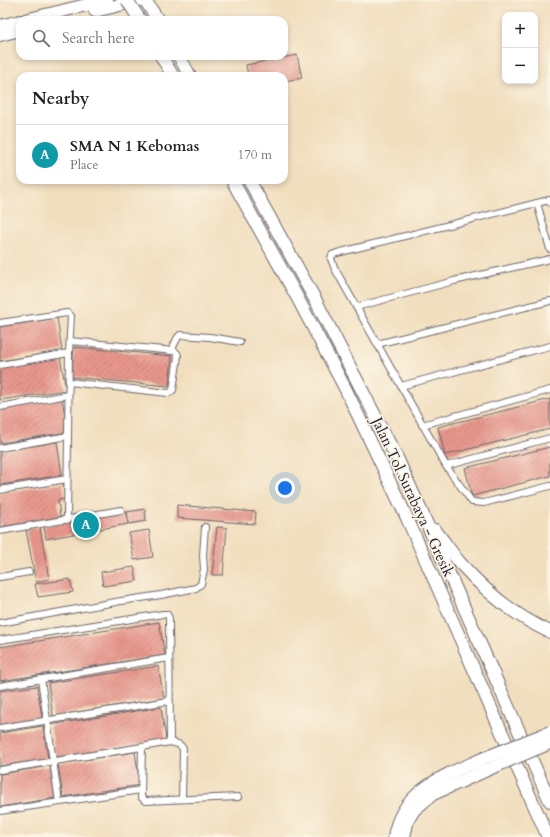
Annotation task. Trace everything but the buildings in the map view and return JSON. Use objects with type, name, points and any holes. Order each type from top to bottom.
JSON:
[{"type":"highway","points":[[41,16],[107,0]]},
{"type":"highway","points":[[127,0],[137,16]]},
{"type":"highway","points":[[76,16],[141,0]]},
{"type":"highway","points":[[145,0],[155,16]]},
{"type":"highway","points":[[0,26],[16,22]]},
{"type":"highway","points":[[0,35],[16,31]]},
{"type":"highway","points":[[163,60],[171,72]]},
{"type":"highway","points":[[181,60],[188,72]]},
{"type":"highway","name":"Jalan Tol Surabaya - Gresik","points":[[234,184],[297,297],[346,390],[407,518],[548,837]]},
{"type":"highway","name":"Jalan Tol Surabaya - Gresik","points":[[251,184],[316,301],[398,460],[550,801]]},
{"type":"highway","points":[[423,515],[461,564],[490,593],[510,609],[550,632]]},
{"type":"highway","points":[[394,837],[403,811],[417,793],[435,781],[487,757],[550,732]]},
{"type":"highway","points":[[404,837],[408,820],[414,810],[433,794],[550,743]]},
{"type":"highway","points":[[539,817],[542,837]]},
{"type":"street","points":[[550,202],[537,203],[352,249],[332,255],[331,257],[335,269],[422,425],[446,466],[472,502],[484,503],[550,486]]},
{"type":"street","points":[[537,203],[550,249]]},
{"type":"street","points":[[356,307],[454,281],[550,259]]},
{"type":"street","points":[[377,344],[550,302]]},
{"type":"street","points":[[0,323],[67,313],[71,316],[68,395],[67,520]]},
{"type":"street","points":[[171,351],[180,335],[210,337],[240,342]]},
{"type":"street","points":[[69,382],[168,393],[173,390],[178,356],[174,351],[70,341]]},
{"type":"street","points":[[401,386],[550,346]]},
{"type":"street","points":[[0,366],[69,353]]},
{"type":"street","points":[[422,425],[550,390]]},
{"type":"street","points":[[0,407],[68,395]]},
{"type":"street","points":[[0,448],[68,436]]},
{"type":"street","points":[[446,466],[550,438]]},
{"type":"street","points":[[0,490],[67,479]]},
{"type":"street","points":[[0,531],[121,510]]},
{"type":"street","points":[[0,623],[196,588],[201,584],[203,575],[205,527]]},
{"type":"street","points":[[0,577],[29,572]]},
{"type":"street","points":[[0,640],[167,614],[169,618],[170,742]]},
{"type":"street","points":[[0,686],[169,658]]},
{"type":"street","points":[[41,679],[59,802]]},
{"type":"street","points":[[0,728],[169,701]]},
{"type":"street","points":[[0,770],[170,742],[178,744],[183,748],[182,799]]},
{"type":"street","points":[[142,747],[141,798],[145,801],[238,797]]},
{"type":"street","points":[[0,811],[141,790]]},
{"type":"place","name":"SMA N 1 Kebomas","points":[[86,525]]}]
